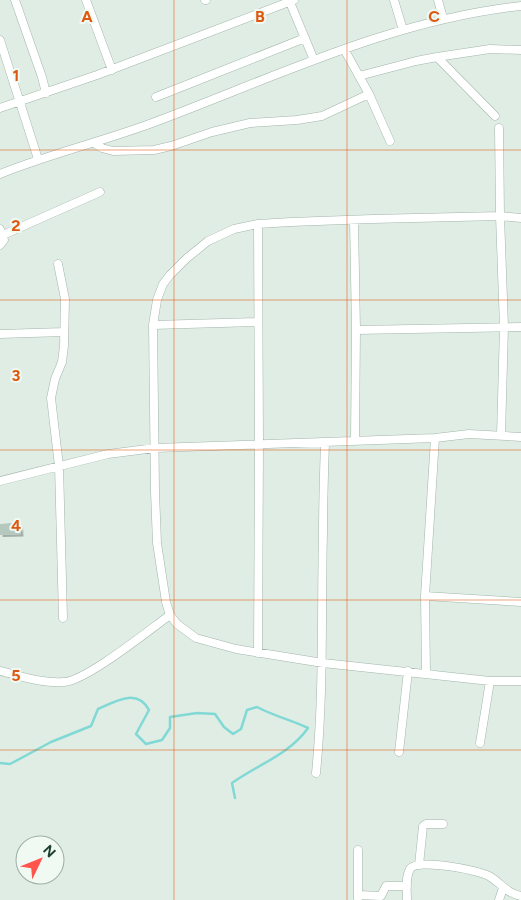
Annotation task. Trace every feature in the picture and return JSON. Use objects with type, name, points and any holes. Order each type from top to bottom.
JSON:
[{"type":"street","points":[[15,0],[46,93]]},
{"type":"street","points":[[86,0],[112,70]]},
{"type":"street","points":[[0,108],[112,70],[291,0],[314,60]]},
{"type":"street","points":[[394,0],[403,30]]},
{"type":"street","points":[[438,0],[443,18]]},
{"type":"street","points":[[490,0],[493,9]]},
{"type":"street","points":[[0,174],[38,159],[144,126],[344,49],[443,18],[521,6]]},
{"type":"street","points":[[156,97],[305,38]]},
{"type":"street","points":[[0,41],[38,159]]},
{"type":"street","points":[[344,49],[360,76],[390,141]]},
{"type":"street","points":[[360,76],[437,57],[490,49],[521,50]]},
{"type":"street","points":[[437,57],[495,116]]},
{"type":"street","points":[[94,143],[102,148],[113,151],[154,150],[172,146],[212,132],[250,123],[297,120],[322,116],[369,94]]},
{"type":"street","points":[[499,128],[504,327],[501,435]]},
{"type":"street","points":[[0,245],[4,241],[1,232],[100,192]]},
{"type":"street","points":[[521,218],[500,216],[354,220],[258,224],[234,229],[208,241],[186,258],[163,284],[156,300],[153,325],[157,543],[165,596],[170,615],[177,624],[196,638],[258,653],[322,663],[490,681],[521,681]]},
{"type":"street","points":[[354,220],[355,440]]},
{"type":"street","points":[[258,224],[258,653]]},
{"type":"street","points":[[58,264],[65,293],[64,332],[62,362],[55,379],[51,398],[59,466],[63,618]]},
{"type":"street","points":[[153,325],[258,322]]},
{"type":"street","points":[[356,330],[521,327]]},
{"type":"street","points":[[0,334],[64,332]]},
{"type":"street","points":[[0,481],[108,454],[155,448],[436,438],[469,434],[521,437]]},
{"type":"street","points":[[426,673],[425,596],[436,438]]},
{"type":"street","points":[[316,773],[321,724],[322,533],[325,442]]},
{"type":"street","points":[[425,596],[521,602]]},
{"type":"street","points":[[0,671],[42,681],[72,681],[102,664],[170,615]]},
{"type":"street","points":[[399,752],[408,671]]},
{"type":"street","points":[[480,743],[490,681]]},
{"type":"street","points":[[419,865],[423,826],[426,824],[443,824]]},
{"type":"street","points":[[358,850],[358,898],[382,895],[386,886],[407,886]]},
{"type":"street","points":[[407,900],[410,870],[412,867],[419,865],[447,866],[478,872],[489,876],[508,892],[521,896]]},
{"type":"street","points":[[499,900],[503,888]]},
{"type":"building","points":[[0,524],[20,524],[21,534],[0,535]]},
{"type":"waterway","points":[[0,763],[10,764],[51,742],[91,726],[98,709],[126,698],[138,699],[149,710],[136,734],[146,744],[162,740],[170,728],[170,717],[197,713],[215,714],[224,727],[233,734],[241,729],[247,710],[257,707],[308,728],[301,737],[283,752],[232,783],[235,798]]}]
